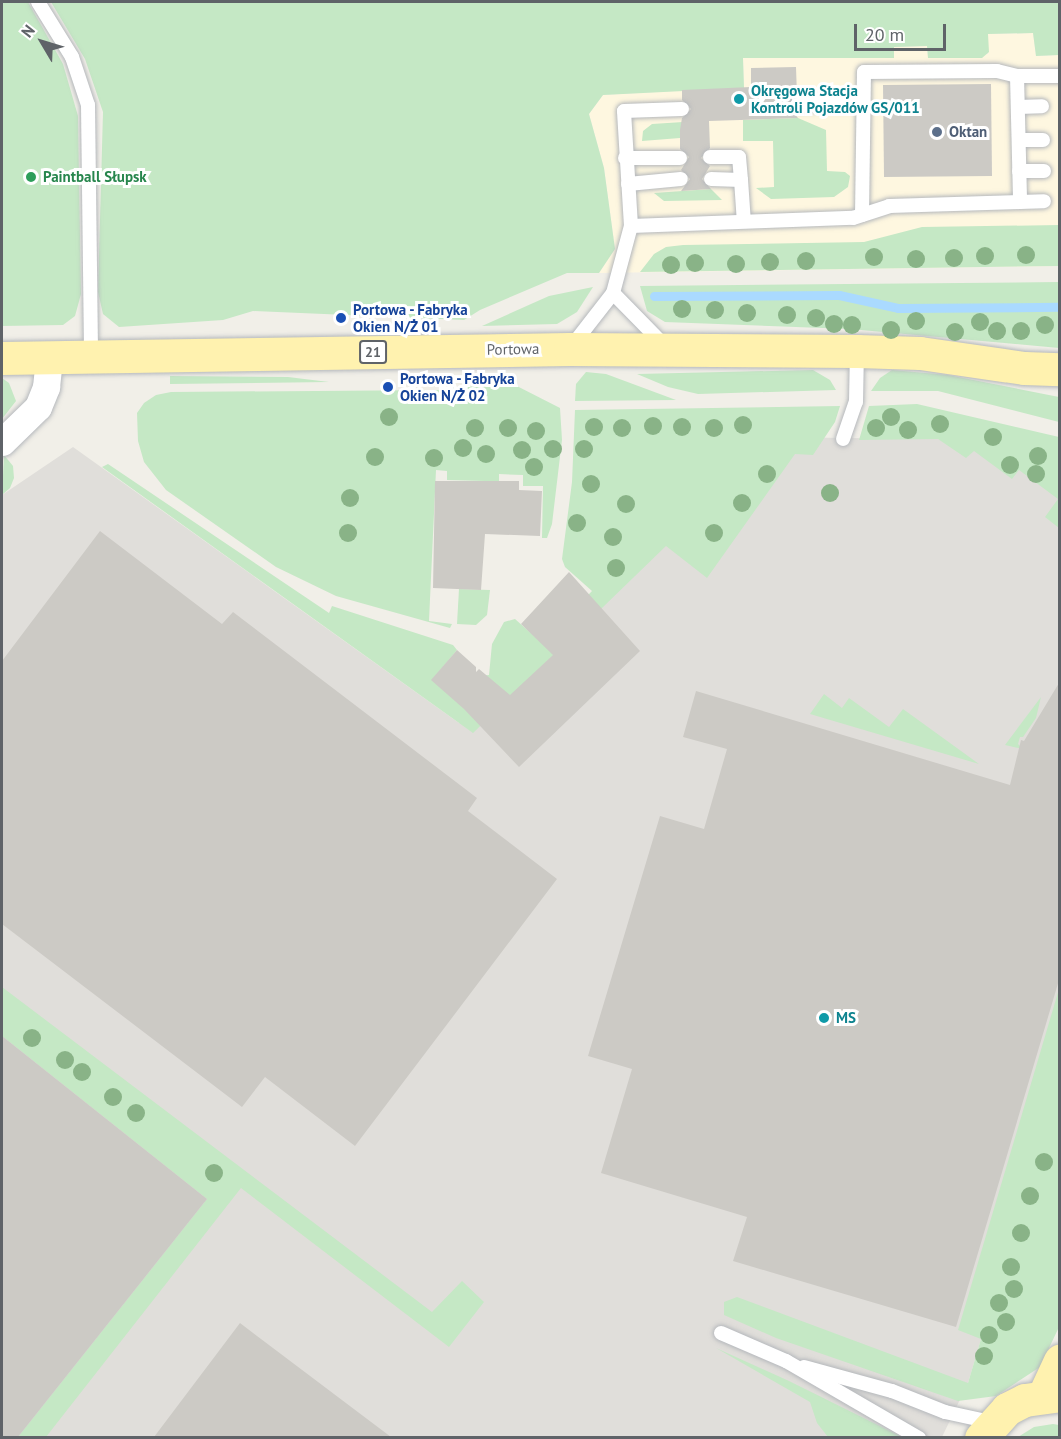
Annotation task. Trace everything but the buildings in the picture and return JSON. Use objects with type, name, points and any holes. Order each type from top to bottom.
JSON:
[{"type":"main road","name":"Portowa","points":[[2,358],[570,348],[669,349],[920,353],[1024,368],[1059,369]]},
{"type":"main road","name":"Portowa","points":[[1024,368],[1059,381]]},
{"type":"main road","points":[[986,1430],[1025,1400],[1052,1395],[1059,1360]]},
{"type":"street","points":[[2,442],[38,407],[46,387],[49,358]]},
{"type":"lane","points":[[38,2],[72,57],[88,105],[91,357]]},
{"type":"lane","points":[[862,215],[864,72],[997,71],[1017,76],[1059,76]]},
{"type":"lane","points":[[1017,76],[1020,202]]},
{"type":"lane","points":[[797,105],[864,103]]},
{"type":"lane","points":[[1018,107],[1042,106]]},
{"type":"lane","points":[[570,348],[613,293],[632,226],[625,158],[624,111],[682,109]]},
{"type":"lane","points":[[1018,140],[1043,140]]},
{"type":"lane","points":[[710,157],[739,157],[744,219]]},
{"type":"lane","points":[[625,158],[680,158]]},
{"type":"lane","points":[[1019,171],[1044,171]]},
{"type":"lane","points":[[628,183],[681,179]]},
{"type":"lane","points":[[711,179],[741,180]]},
{"type":"lane","points":[[632,226],[862,215],[889,206],[1044,201]]},
{"type":"lane","points":[[613,293],[669,349]]},
{"type":"lane","points":[[843,439],[856,402],[857,351]]},
{"type":"lane","points":[[721,1333],[786,1362],[920,1437]]},
{"type":"lane","points":[[786,1362],[986,1430]]},
{"type":"shaded area","points":[[1033,33],[1036,56],[1059,55],[1059,266],[599,273],[615,249],[604,168],[589,114],[603,95],[744,87],[743,58],[894,58],[894,47],[927,46],[928,58],[988,54],[988,34]]},
{"type":"shaded area","points":[[756,437],[938,439],[1042,466],[1060,490],[1059,1077],[968,1383],[942,1437],[2,1438],[2,495],[73,447],[459,723]]},
{"type":"green space","points":[[2,2],[28,2],[63,64],[78,116],[81,294],[75,316],[63,325],[2,326]]},
{"type":"green space","points":[[51,2],[1059,2],[1059,55],[1036,56],[1033,33],[988,34],[989,52],[982,58],[928,58],[927,46],[894,47],[894,58],[743,58],[744,88],[603,95],[589,114],[604,168],[615,249],[599,273],[567,273],[480,310],[464,320],[253,311],[223,320],[119,327],[103,314],[98,292],[103,112],[85,59]]},
{"type":"green space","points":[[798,118],[826,130],[827,171],[845,172],[850,176],[848,187],[834,197],[771,199],[756,188],[774,187],[773,141],[743,141],[743,120]]},
{"type":"green space","points":[[683,122],[709,129],[680,130],[680,138],[642,141],[643,131],[652,124]]},
{"type":"green space","points":[[711,189],[722,200],[664,201],[654,193]]},
{"type":"green space","points":[[1059,225],[1059,266],[640,272],[654,254],[666,247],[683,245],[864,242],[922,227]]},
{"type":"green space","points":[[1059,282],[1059,348],[850,329],[665,322],[647,311],[640,286]]},
{"type":"green space","points":[[593,287],[577,312],[557,324],[482,326],[549,296]]},
{"type":"green space","points":[[813,370],[830,380],[836,390],[698,394],[668,387],[637,374]]},
{"type":"green space","points":[[892,370],[948,375],[1059,397],[1059,422],[938,391],[871,391],[880,378]]},
{"type":"green space","points":[[586,372],[606,374],[676,400],[575,401],[576,384]]},
{"type":"green space","points":[[170,376],[288,377],[329,382],[170,384]]},
{"type":"green space","points":[[2,378],[9,383],[16,401],[2,419]]},
{"type":"green space","points":[[509,382],[560,408],[562,440],[552,524],[547,538],[542,538],[543,486],[523,486],[523,475],[499,474],[499,485],[485,481],[447,480],[447,471],[436,470],[429,621],[452,624],[450,628],[336,596],[276,567],[166,490],[144,462],[138,441],[137,413],[144,403],[156,395],[171,392],[440,390]]},
{"type":"green space","points":[[917,404],[1059,437],[1059,528],[1045,517],[1058,499],[1019,470],[1012,479],[974,451],[966,458],[938,439],[859,440],[869,406]]},
{"type":"green space","points":[[840,406],[835,422],[813,455],[795,454],[707,578],[666,546],[473,733],[102,467],[108,464],[329,613],[332,606],[453,645],[457,650],[432,680],[489,675],[492,644],[504,622],[515,619],[542,643],[592,591],[565,567],[562,559],[572,482],[575,410]]},
{"type":"green space","points":[[4,455],[13,466],[14,478],[10,488],[2,495]]},
{"type":"green space","points":[[459,589],[490,590],[487,615],[476,625],[457,624]]},
{"type":"green space","points":[[824,694],[842,708],[849,698],[889,727],[903,709],[979,764],[810,714]]},
{"type":"green space","points":[[1041,697],[1036,718],[1023,737],[1020,737],[1018,744],[1023,749],[1005,745]]},
{"type":"green space","points":[[2,987],[432,1312],[462,1281],[484,1302],[449,1347],[241,1188],[46,1437],[18,1437],[207,1199],[2,1036]]},
{"type":"green space","points":[[1059,989],[1059,1327],[1040,1367],[996,1396],[958,1401],[776,1338],[724,1315],[724,1302],[737,1297],[968,1383],[981,1339],[958,1330]]},
{"type":"green space","points":[[716,1348],[902,1437],[828,1437],[817,1423],[810,1402]]},
{"type":"green space","points":[[1059,1425],[1059,1437],[1018,1437],[1034,1427]]},
{"type":"waterway","points":[[654,296],[839,295],[898,308],[1060,307]]},
{"type":"place","name":"Okręgowa Stacja Kontroli Pojazdów GS/011","points":[[739,99]]},
{"type":"place","name":"Oktan","points":[[937,132]]},
{"type":"place","name":"Paintball Słupsk","points":[[31,177]]},
{"type":"place","name":"Portowa - Fabryka Okien N/Ż 01","points":[[341,318]]},
{"type":"place","name":"Portowa - Fabryka Okien N/Ż 02","points":[[388,387]]},
{"type":"place","name":"MS","points":[[824,1018]]}]
